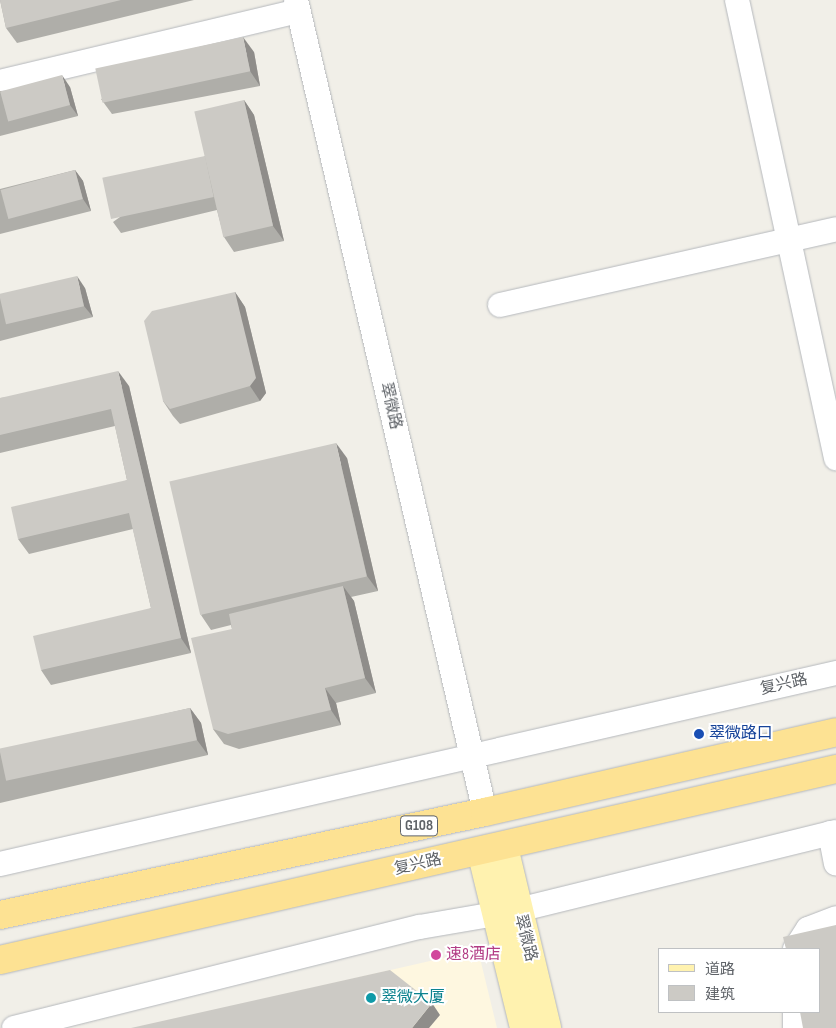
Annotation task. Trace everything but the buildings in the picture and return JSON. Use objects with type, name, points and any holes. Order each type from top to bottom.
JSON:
[{"type":"highway","name":"G108","points":[[0,915],[485,812],[836,732]]},
{"type":"highway","name":"复兴路","points":[[0,960],[493,849],[836,769]]},
{"type":"main road","name":"翠微路","points":[[493,849],[507,912],[524,1028]]},
{"type":"main road","name":"翠微路","points":[[507,912],[547,1028]]},
{"type":"street","points":[[737,0],[836,458]]},
{"type":"street","points":[[0,82],[297,5]]},
{"type":"street","name":"翠微路","points":[[297,5],[485,812]]},
{"type":"street","points":[[500,305],[836,230]]},
{"type":"street","name":"复兴路","points":[[0,864],[836,673]]},
{"type":"street","points":[[14,1028],[420,927],[507,912],[833,833],[836,863]]},
{"type":"street","points":[[796,948],[808,929],[836,918]]},
{"type":"street","points":[[794,1013],[795,1028]]},
{"type":"shaded area","points":[[478,950],[497,1028],[137,1028]]},
{"type":"place","name":"翠微路口","points":[[699,734]]},
{"type":"place","name":"速8酒店","points":[[436,955]]},
{"type":"place","name":"翠微大厦","points":[[371,998]]}]
